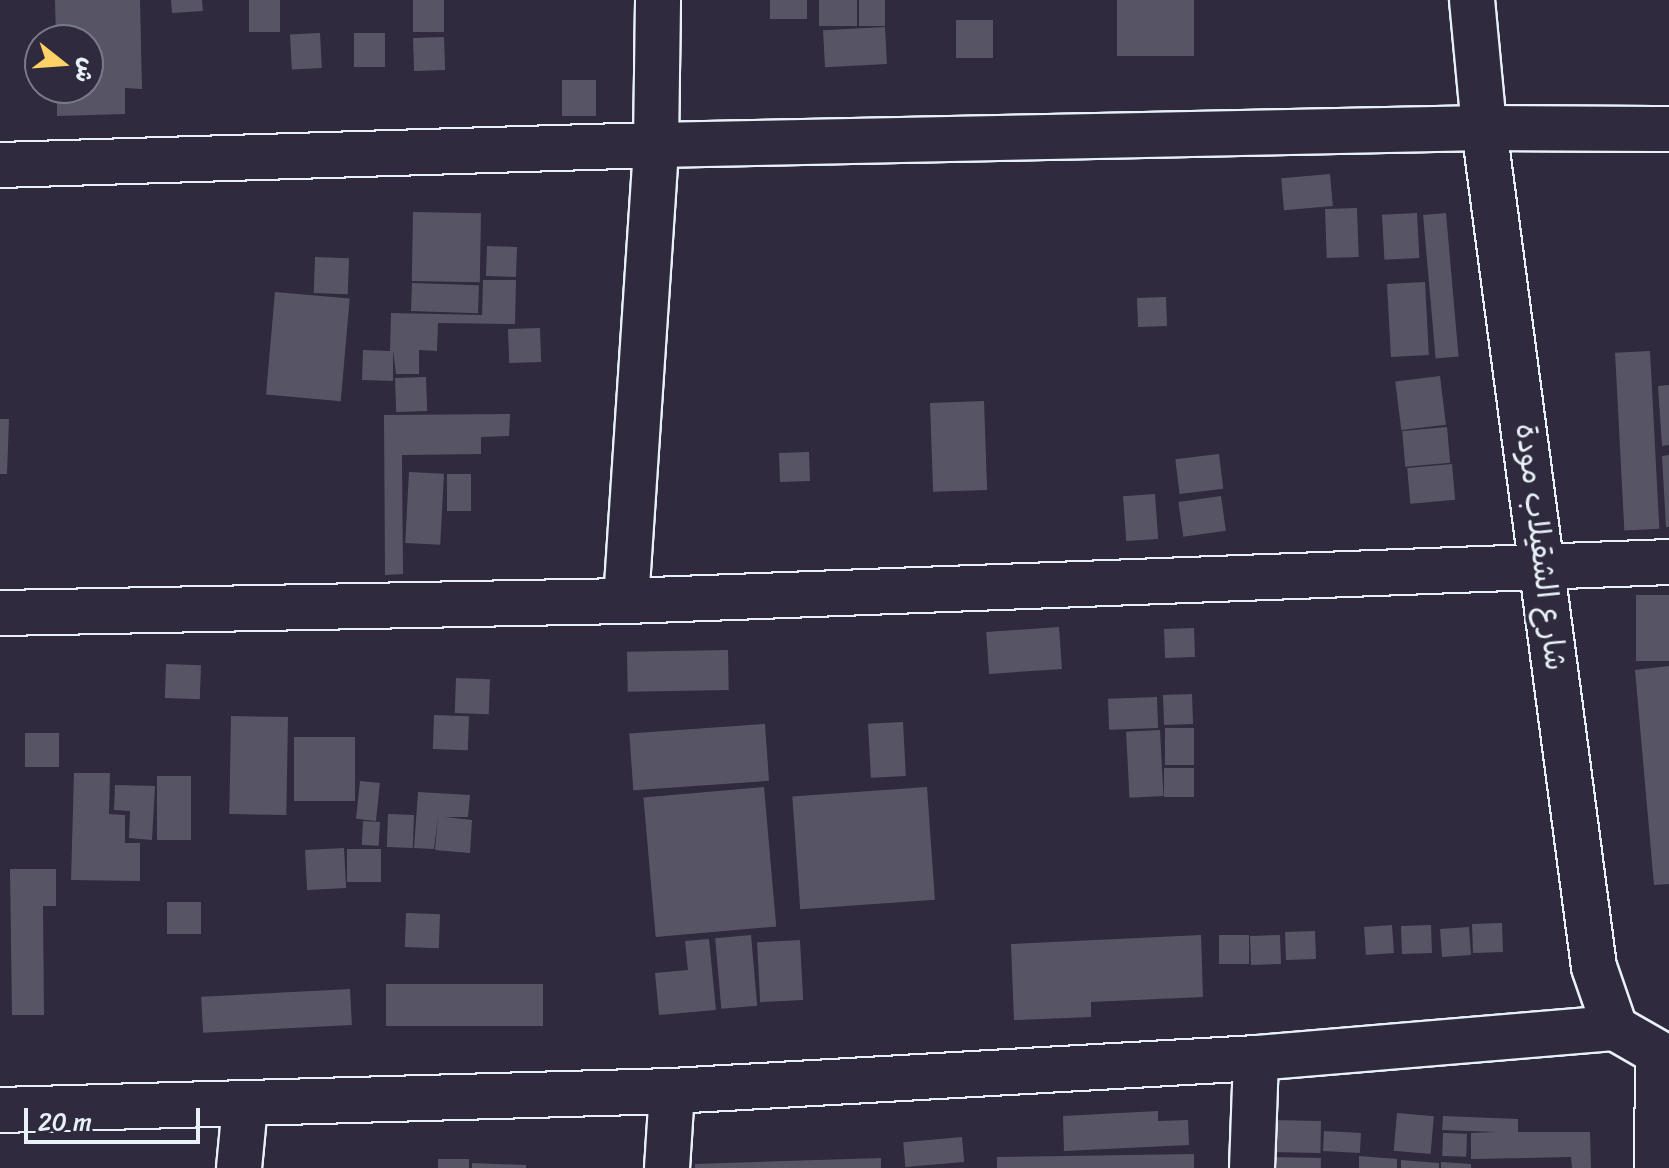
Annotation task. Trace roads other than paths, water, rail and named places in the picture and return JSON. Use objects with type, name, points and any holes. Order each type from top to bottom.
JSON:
[{"type":"street","points":[[626,601],[656,145],[658,0]]},
{"type":"street","name":"شارع الشقيلاب مودة","points":[[1472,0],[1484,128],[1545,563],[1594,967],[1615,1028]]},
{"type":"street","points":[[0,165],[656,145],[1484,128],[1669,129]]},
{"type":"street","points":[[0,613],[626,601],[1545,563],[1669,562]]},
{"type":"street","points":[[0,1110],[245,1106],[672,1091],[1256,1058],[1615,1028],[1664,1058],[1657,1168]]},
{"type":"street","points":[[1252,1168],[1256,1058]]},
{"type":"street","points":[[667,1168],[672,1091]]},
{"type":"street","points":[[239,1168],[245,1106]]}]
